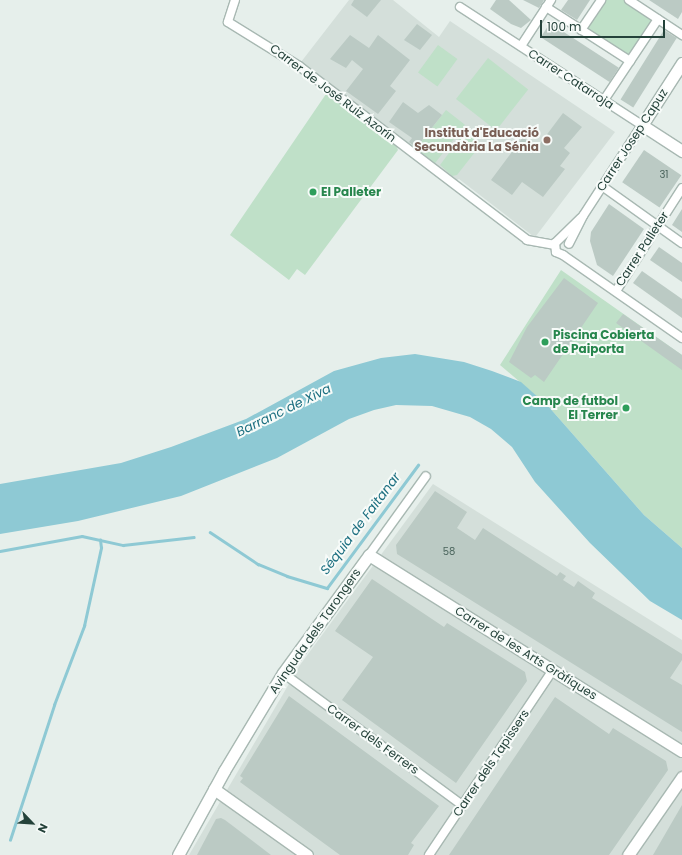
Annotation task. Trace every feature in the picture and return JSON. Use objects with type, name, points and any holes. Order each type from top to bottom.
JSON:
[{"type":"street","name":"Carrer de José Ruiz Azorín","points":[[235,0],[228,22],[299,66],[527,240],[556,243]]},
{"type":"street","points":[[521,46],[551,0]]},
{"type":"street","points":[[581,30],[601,0]]},
{"type":"street","points":[[629,0],[682,35]]},
{"type":"street","name":"Carrer Catarroja","points":[[460,7],[682,151]]},
{"type":"street","points":[[546,7],[630,62]]},
{"type":"street","points":[[604,100],[658,18]]},
{"type":"street","name":"Carrer Josep Capuz","points":[[569,244],[583,216],[682,63]]},
{"type":"street","points":[[602,186],[682,243]]},
{"type":"street","name":"Carrer Palleter","points":[[616,291],[682,188]]},
{"type":"street","name":"Carrer Josep Capuz","points":[[556,243],[583,216]]},
{"type":"street","points":[[563,255],[569,250],[569,244],[564,240],[556,243],[556,252],[563,255],[616,291],[682,338]]},
{"type":"street","name":"Avinguda dels Tarongers","points":[[178,855],[214,789],[283,673],[426,476]]},
{"type":"street","name":"Carrer de les Arts Gràfiques","points":[[369,555],[682,751]]},
{"type":"street","name":"Carrer dels Tapissers","points":[[429,855],[553,670]]},
{"type":"street","name":"Carrer dels Ferrers","points":[[283,673],[462,805]]},
{"type":"street","points":[[628,855],[682,777]]},
{"type":"street","points":[[214,789],[307,855]]},
{"type":"shaded area","points":[[349,0],[393,0],[439,37],[450,21],[615,132],[536,236],[533,236],[459,179],[455,181],[301,62]]},
{"type":"shaded area","points":[[433,484],[682,640],[682,855],[189,855],[300,665]]},
{"type":"green space","points":[[603,0],[627,0],[655,19],[629,59],[584,29]]},
{"type":"green space","points":[[438,45],[457,59],[437,87],[418,73]]},
{"type":"green space","points":[[488,58],[528,89],[496,130],[456,99]]},
{"type":"green space","name":"El Palleter","points":[[326,94],[334,95],[395,143],[398,150],[305,275],[297,269],[289,280],[230,235]]},
{"type":"green space","points":[[446,110],[465,125],[435,163],[416,149]]},
{"type":"green space","points":[[468,133],[479,142],[479,147],[457,175],[452,176],[440,165],[463,134]]},
{"type":"green space","points":[[561,270],[682,355],[682,548],[644,515],[548,406],[500,365]]},
{"type":"water","name":"Barranc de Xiva","points":[[415,354],[464,362],[521,382],[548,406],[644,515],[682,548],[682,620],[650,601],[590,543],[535,482],[512,447],[491,429],[470,417],[432,406],[396,405],[374,410],[349,419],[277,458],[181,496],[78,521],[0,534],[0,484],[121,463],[171,447],[246,419],[334,371],[381,358]]},
{"type":"building","points":[[354,0],[381,0],[367,17],[351,5]]},
{"type":"building","points":[[496,0],[509,0],[531,20],[521,28],[511,24],[490,9]]},
{"type":"building","points":[[523,0],[544,0],[539,8]]},
{"type":"building","points":[[568,0],[590,0],[577,20],[561,10]]},
{"type":"building","points":[[649,0],[682,0],[682,12],[678,19]]},
{"type":"building","points":[[550,23],[619,68],[610,82],[541,37]]},
{"type":"building","points":[[417,24],[432,35],[420,50],[404,40]]},
{"type":"building","points":[[664,30],[677,38],[633,107],[621,100]]},
{"type":"building","points":[[350,35],[369,48],[378,35],[410,60],[390,86],[396,91],[378,114],[346,91],[363,69],[352,60],[346,68],[330,59]]},
{"type":"building","points":[[403,102],[418,113],[429,105],[442,115],[416,148],[409,142],[412,138],[389,122]]},
{"type":"building","points":[[563,113],[582,127],[564,148],[570,153],[560,166],[565,169],[543,197],[522,182],[512,195],[491,180],[523,137],[536,149]]},
{"type":"building","points":[[644,150],[681,175],[659,207],[622,182]]},
{"type":"building","points":[[609,204],[644,229],[613,276],[597,265],[590,241],[591,232]]},
{"type":"building","points":[[682,209],[682,232],[672,225]]},
{"type":"building","points":[[659,247],[682,263],[682,282],[650,260]]},
{"type":"building","points":[[642,271],[682,299],[682,318],[633,283]]},
{"type":"building","name":"Piscina Cobierta de Paiporta","points":[[564,278],[598,303],[544,382],[535,375],[531,378],[509,362],[527,327]]},
{"type":"building","points":[[623,314],[682,355],[682,370],[616,323]]},
{"type":"building","points":[[435,491],[467,512],[457,528],[475,540],[483,528],[557,576],[560,572],[566,576],[563,580],[574,587],[578,581],[595,593],[592,598],[682,654],[682,660],[670,678],[682,685],[682,732],[397,554],[396,545]]},
{"type":"building","points":[[372,579],[444,627],[447,623],[525,672],[527,681],[456,783],[342,700],[373,657],[335,631]]},
{"type":"building","points":[[289,696],[439,806],[411,843],[414,845],[408,855],[340,855],[240,782],[243,778],[240,776]]},
{"type":"building","points":[[555,697],[609,734],[613,728],[666,761],[668,770],[609,855],[449,855]]},
{"type":"building","points":[[682,805],[682,855],[653,855]]},
{"type":"building","points":[[221,818],[271,855],[197,855],[216,819]]},
{"type":"waterway","name":"Séquia de Faitanar","points":[[210,532],[258,564],[287,576],[327,588],[418,465]]},
{"type":"waterway","name":"Séquia de Faitanar","points":[[0,551],[82,536],[123,545],[194,537]]},
{"type":"waterway","points":[[10,840],[54,705],[84,626],[101,548],[100,540]]},
{"type":"place","name":"Institut d'Educació Secundària La Sénia","points":[[547,140]]},
{"type":"place","name":"El Palleter","points":[[313,192]]},
{"type":"place","name":"Piscina Cobierta de Paiporta","points":[[545,342]]},
{"type":"place","name":"Camp de futbol El Terrer","points":[[626,408]]}]
